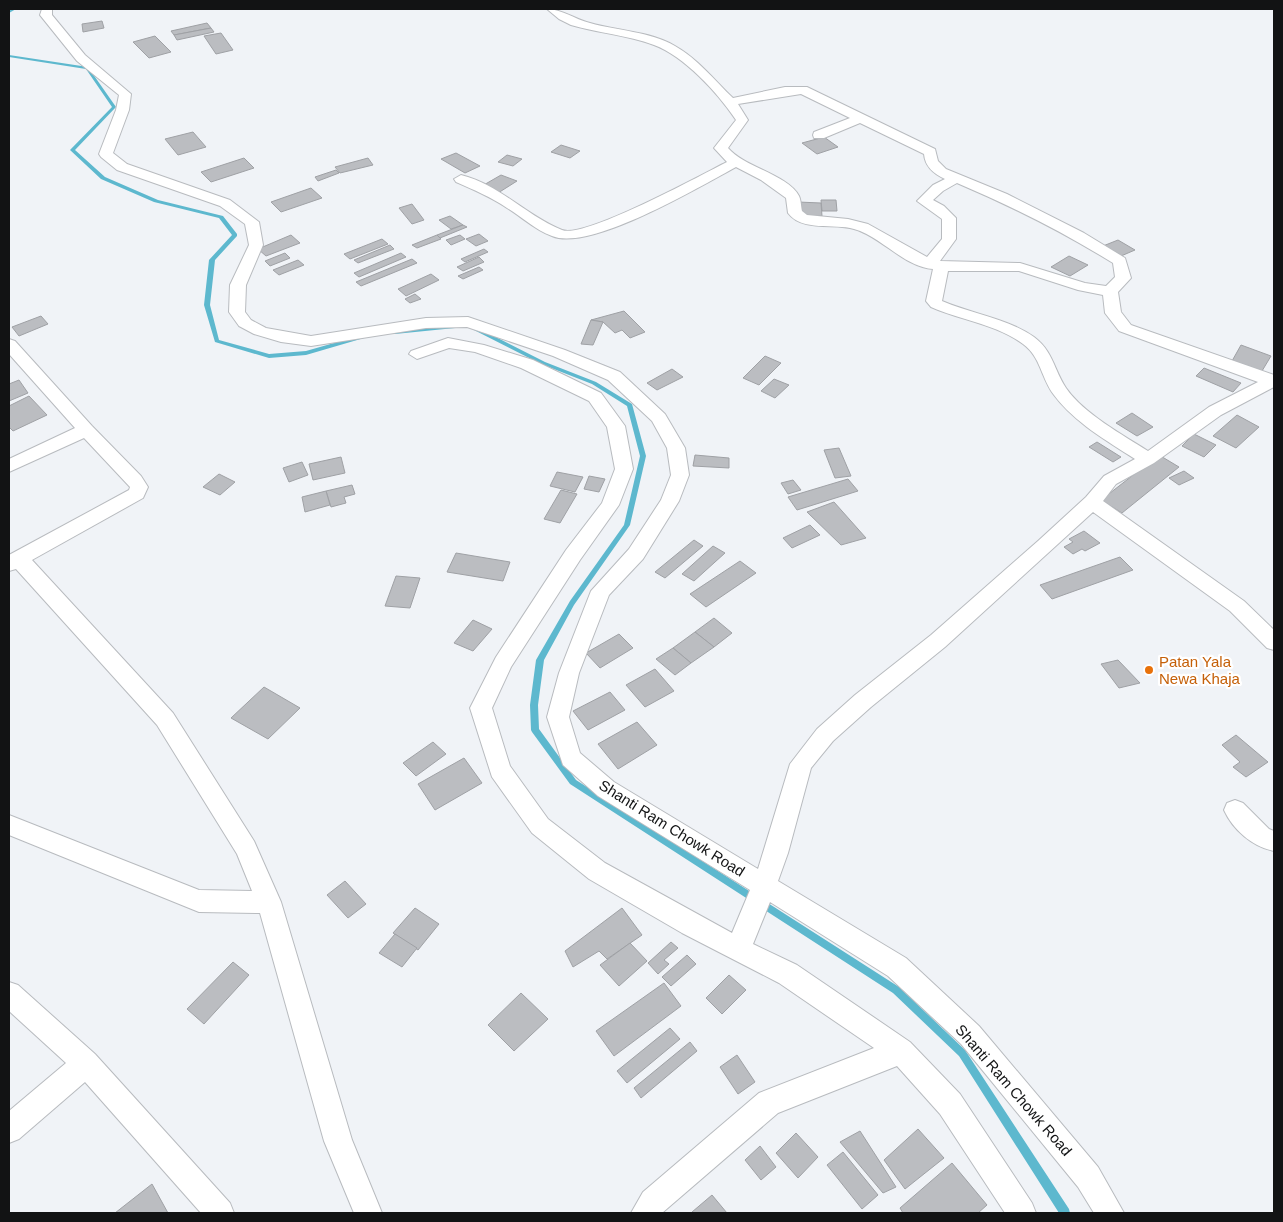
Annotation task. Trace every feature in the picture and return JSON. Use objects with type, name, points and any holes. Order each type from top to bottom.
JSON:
[{"type":"street","name":"Shanti Ram Chowk Road","points":[[47,9],[46,15],[81,58],[125,94],[122,117],[109,140],[106,154],[122,167],[225,203],[252,222],[256,245],[238,285],[238,312],[245,323],[260,331],[281,337],[311,341],[426,323],[468,322],[559,352],[614,376],[659,418],[676,448],[680,476],[670,501],[636,554],[601,592],[568,673],[558,717],[572,758],[606,789],[763,889],[896,967],[970,1034],[1088,1177],[1110,1213]]},
{"type":"street","points":[[552,9],[557,14],[573,20],[646,38],[677,52],[730,102],[742,120],[732,135],[724,141],[721,148],[729,158],[756,171],[793,196],[795,213],[802,218],[856,225],[882,237],[909,256],[936,265],[1020,267],[1084,287],[1110,291]]},
{"type":"street","points":[[730,102],[784,91],[804,90],[930,152],[931,162],[941,172],[1002,197],[1079,236],[1120,261],[1123,278],[1110,291]]},
{"type":"street","points":[[819,135],[860,118]]},
{"type":"street","points":[[461,179],[505,200],[540,225],[565,236],[587,232],[624,217],[736,162]]},
{"type":"street","points":[[955,179],[938,188],[924,200],[940,209],[949,218],[948,239],[936,265],[934,301],[936,304],[988,321],[1025,340],[1040,351],[1050,367],[1058,389],[1075,406],[1099,428],[1148,459]]},
{"type":"street","points":[[1110,291],[1113,313],[1125,328],[1273,381]]},
{"type":"street","points":[[417,354],[448,343],[478,348],[526,364],[595,397],[616,426],[624,470],[610,505],[574,555],[503,663],[481,708],[500,770],[540,826],[597,871],[691,925],[743,938],[788,974],[901,1051],[950,1104],[1022,1213]]},
{"type":"street","points":[[9,344],[86,430],[135,480],[139,487],[137,494],[14,562],[165,719],[246,848],[268,902],[338,1141],[368,1213]]},
{"type":"street","points":[[743,938],[763,889],[801,764],[825,735],[863,701],[938,641],[1092,502],[1110,480],[1148,459],[1216,411],[1273,381]]},
{"type":"street","points":[[9,466],[86,430]]},
{"type":"street","points":[[1092,502],[1237,606],[1274,642]]},
{"type":"street","points":[[1235,810],[1262,838],[1274,841]]},
{"type":"street","points":[[9,825],[199,901],[268,902]]},
{"type":"street","points":[[9,994],[86,1063],[218,1213]]},
{"type":"street","points":[[645,1213],[653,1202],[769,1103],[901,1051]]},
{"type":"street","points":[[9,1129],[86,1063]]},
{"type":"building","points":[[102,21],[104,28],[83,32],[82,24]]},
{"type":"building","points":[[207,23],[211,28],[174,35],[171,31]]},
{"type":"building","points":[[211,28],[214,32],[177,40],[174,35]]},
{"type":"building","points":[[221,33],[233,50],[216,54],[204,36]]},
{"type":"building","points":[[155,36],[171,52],[149,58],[133,42]]},
{"type":"building","points":[[193,132],[206,147],[178,155],[165,139]]},
{"type":"building","points":[[824,137],[838,147],[817,154],[802,143]]},
{"type":"building","points":[[561,145],[580,151],[570,158],[551,152]]},
{"type":"building","points":[[456,153],[480,166],[465,173],[441,159]]},
{"type":"building","points":[[507,155],[522,159],[513,166],[498,162]]},
{"type":"building","points":[[244,158],[254,168],[211,182],[201,172]]},
{"type":"building","points":[[368,158],[373,165],[340,173],[335,167]]},
{"type":"building","points":[[336,170],[339,173],[318,181],[315,177]]},
{"type":"building","points":[[501,175],[517,181],[498,193],[482,186]]},
{"type":"building","points":[[311,188],[322,198],[281,212],[271,202]]},
{"type":"building","points":[[821,200],[836,200],[837,211],[822,211]]},
{"type":"building","points":[[798,202],[821,203],[822,216],[799,215]]},
{"type":"building","points":[[412,204],[424,220],[412,224],[399,208]]},
{"type":"building","points":[[450,216],[463,225],[451,229],[439,220]]},
{"type":"building","points":[[463,225],[467,227],[440,238],[437,235]]},
{"type":"building","points":[[479,234],[488,241],[476,246],[466,239]]},
{"type":"building","points":[[291,235],[300,243],[266,256],[258,249]]},
{"type":"building","points":[[437,235],[441,239],[417,248],[412,245]]},
{"type":"building","points":[[460,235],[465,239],[451,245],[446,240]]},
{"type":"building","points":[[382,239],[388,244],[350,259],[344,254]]},
{"type":"building","points":[[1118,240],[1135,250],[1121,256],[1103,246]]},
{"type":"building","points":[[390,245],[394,249],[358,263],[354,260]]},
{"type":"building","points":[[484,249],[488,252],[465,262],[461,259]]},
{"type":"building","points":[[285,253],[290,258],[270,266],[265,261]]},
{"type":"building","points":[[401,253],[406,257],[359,277],[354,273]]},
{"type":"building","points":[[1069,256],[1088,265],[1070,276],[1051,267]]},
{"type":"building","points":[[479,257],[484,262],[463,271],[457,267]]},
{"type":"building","points":[[412,259],[417,263],[361,286],[356,282]]},
{"type":"building","points":[[298,260],[304,265],[279,275],[273,270]]},
{"type":"building","points":[[479,267],[483,270],[463,279],[458,276]]},
{"type":"building","points":[[431,274],[439,280],[406,296],[398,289]]},
{"type":"building","points":[[415,294],[421,299],[410,303],[405,299]]},
{"type":"building","points":[[624,311],[645,332],[630,338],[622,330],[615,333],[603,322],[591,320]]},
{"type":"building","points":[[41,316],[48,324],[19,336],[12,327]]},
{"type":"building","points":[[591,320],[603,322],[593,345],[581,344]]},
{"type":"building","points":[[1241,345],[1271,356],[1262,371],[1232,361]]},
{"type":"building","points":[[765,356],[781,363],[759,385],[743,378]]},
{"type":"building","points":[[1204,368],[1241,383],[1233,392],[1196,376]]},
{"type":"building","points":[[672,369],[683,377],[657,390],[647,383]]},
{"type":"building","points":[[774,379],[789,385],[775,398],[761,391]]},
{"type":"building","points":[[19,380],[28,393],[9,401],[9,384]]},
{"type":"building","points":[[29,396],[47,415],[13,431],[9,427],[9,406]]},
{"type":"building","points":[[1132,413],[1153,427],[1137,436],[1116,423]]},
{"type":"building","points":[[1237,415],[1259,427],[1236,448],[1213,436]]},
{"type":"building","points":[[1194,434],[1216,445],[1204,457],[1182,446]]},
{"type":"building","points":[[1097,442],[1121,457],[1113,462],[1089,447]]},
{"type":"building","points":[[839,448],[851,476],[835,478],[824,450]]},
{"type":"building","points":[[695,455],[729,458],[729,468],[693,466]]},
{"type":"building","points":[[1159,455],[1179,467],[1122,513],[1101,500]]},
{"type":"building","points":[[341,457],[345,473],[313,480],[309,464]]},
{"type":"building","points":[[302,462],[308,475],[289,482],[283,468]]},
{"type":"building","points":[[1184,471],[1194,478],[1179,485],[1169,478]]},
{"type":"building","points":[[557,472],[583,477],[575,492],[550,486]]},
{"type":"building","points":[[219,474],[235,482],[220,495],[203,487]]},
{"type":"building","points":[[589,476],[605,479],[599,492],[584,489]]},
{"type":"building","points":[[848,479],[858,491],[797,510],[788,497]]},
{"type":"building","points":[[793,480],[801,490],[788,494],[781,483]]},
{"type":"building","points":[[352,485],[355,494],[344,497],[346,503],[331,507],[326,491]]},
{"type":"building","points":[[561,490],[577,494],[560,523],[544,519]]},
{"type":"building","points":[[326,491],[330,505],[305,512],[302,497]]},
{"type":"building","points":[[834,502],[866,538],[841,545],[807,512]]},
{"type":"building","points":[[810,525],[820,535],[792,548],[783,538]]},
{"type":"building","points":[[1084,531],[1100,543],[1085,551],[1082,549],[1073,554],[1064,547],[1073,542],[1069,539]]},
{"type":"building","points":[[694,540],[703,546],[665,578],[655,572]]},
{"type":"building","points":[[713,546],[725,553],[694,581],[682,574]]},
{"type":"building","points":[[456,553],[510,562],[503,581],[447,572]]},
{"type":"building","points":[[1120,557],[1133,570],[1052,599],[1040,585]]},
{"type":"building","points":[[740,561],[756,573],[706,607],[690,594]]},
{"type":"building","points":[[396,576],[420,578],[410,608],[385,606]]},
{"type":"building","points":[[714,618],[732,633],[714,647],[695,632]]},
{"type":"building","points":[[473,620],[492,629],[473,651],[454,643]]},
{"type":"building","points":[[695,632],[714,647],[691,663],[673,648]]},
{"type":"building","points":[[619,634],[633,648],[600,668],[586,653]]},
{"type":"building","points":[[673,648],[691,663],[675,675],[656,659]]},
{"type":"building","points":[[1118,660],[1140,683],[1119,688],[1101,664]]},
{"type":"building","points":[[655,669],[674,691],[645,707],[626,685]]},
{"type":"building","points":[[264,687],[300,708],[268,739],[231,718]]},
{"type":"building","points":[[610,692],[625,710],[588,730],[573,711]]},
{"type":"building","points":[[637,722],[657,745],[618,769],[598,744]]},
{"type":"building","points":[[1236,735],[1268,762],[1246,777],[1233,767],[1240,762],[1222,745]]},
{"type":"building","points":[[433,742],[446,754],[416,776],[403,763]]},
{"type":"building","points":[[464,758],[482,783],[435,810],[418,784]]},
{"type":"building","points":[[345,881],[366,904],[348,918],[327,895]]},
{"type":"building","points":[[415,908],[439,924],[418,950],[393,933]]},
{"type":"building","points":[[622,908],[642,935],[607,959],[599,951],[573,967],[565,951]]},
{"type":"building","points":[[395,934],[417,948],[402,967],[379,953]]},
{"type":"building","points":[[671,942],[678,948],[664,960],[669,964],[658,974],[648,963]]},
{"type":"building","points":[[630,943],[647,961],[619,986],[600,965]]},
{"type":"building","points":[[687,955],[696,964],[671,986],[662,977]]},
{"type":"building","points":[[233,962],[249,975],[204,1024],[187,1009]]},
{"type":"building","points":[[729,975],[746,990],[722,1014],[706,998]]},
{"type":"building","points":[[664,983],[681,1006],[614,1056],[596,1031]]},
{"type":"building","points":[[521,993],[548,1019],[514,1051],[488,1025]]},
{"type":"building","points":[[670,1028],[680,1039],[627,1083],[617,1071]]},
{"type":"building","points":[[690,1042],[697,1051],[641,1098],[634,1088]]},
{"type":"building","points":[[737,1055],[755,1082],[738,1094],[720,1067]]},
{"type":"building","points":[[918,1129],[944,1158],[905,1189],[884,1160]]},
{"type":"building","points":[[860,1131],[896,1187],[883,1193],[840,1142]]},
{"type":"building","points":[[796,1133],[818,1157],[798,1178],[776,1153]]},
{"type":"building","points":[[760,1146],[776,1167],[761,1180],[745,1160]]},
{"type":"building","points":[[843,1152],[878,1195],[862,1209],[827,1165]]},
{"type":"building","points":[[952,1163],[987,1205],[978,1213],[903,1213],[900,1208]]},
{"type":"building","points":[[152,1184],[168,1213],[115,1213]]},
{"type":"building","points":[[712,1195],[727,1213],[692,1212]]},
{"type":"waterway","points":[[9,12],[14,9]]},
{"type":"waterway","points":[[9,56],[87,68],[114,107],[72,150],[103,178],[156,201],[221,217],[235,235],[212,260],[207,305],[217,341],[269,356],[306,353],[362,337]]},
{"type":"waterway","points":[[395,332],[453,327]]},
{"type":"waterway","points":[[476,329],[543,363],[594,383],[630,405],[643,456],[627,525],[572,603],[540,660],[534,705],[535,730],[573,782],[896,990],[962,1053],[1065,1213]]},
{"type":"place","name":"Patan Yala Newa Khaja","points":[[1149,670]]}]
